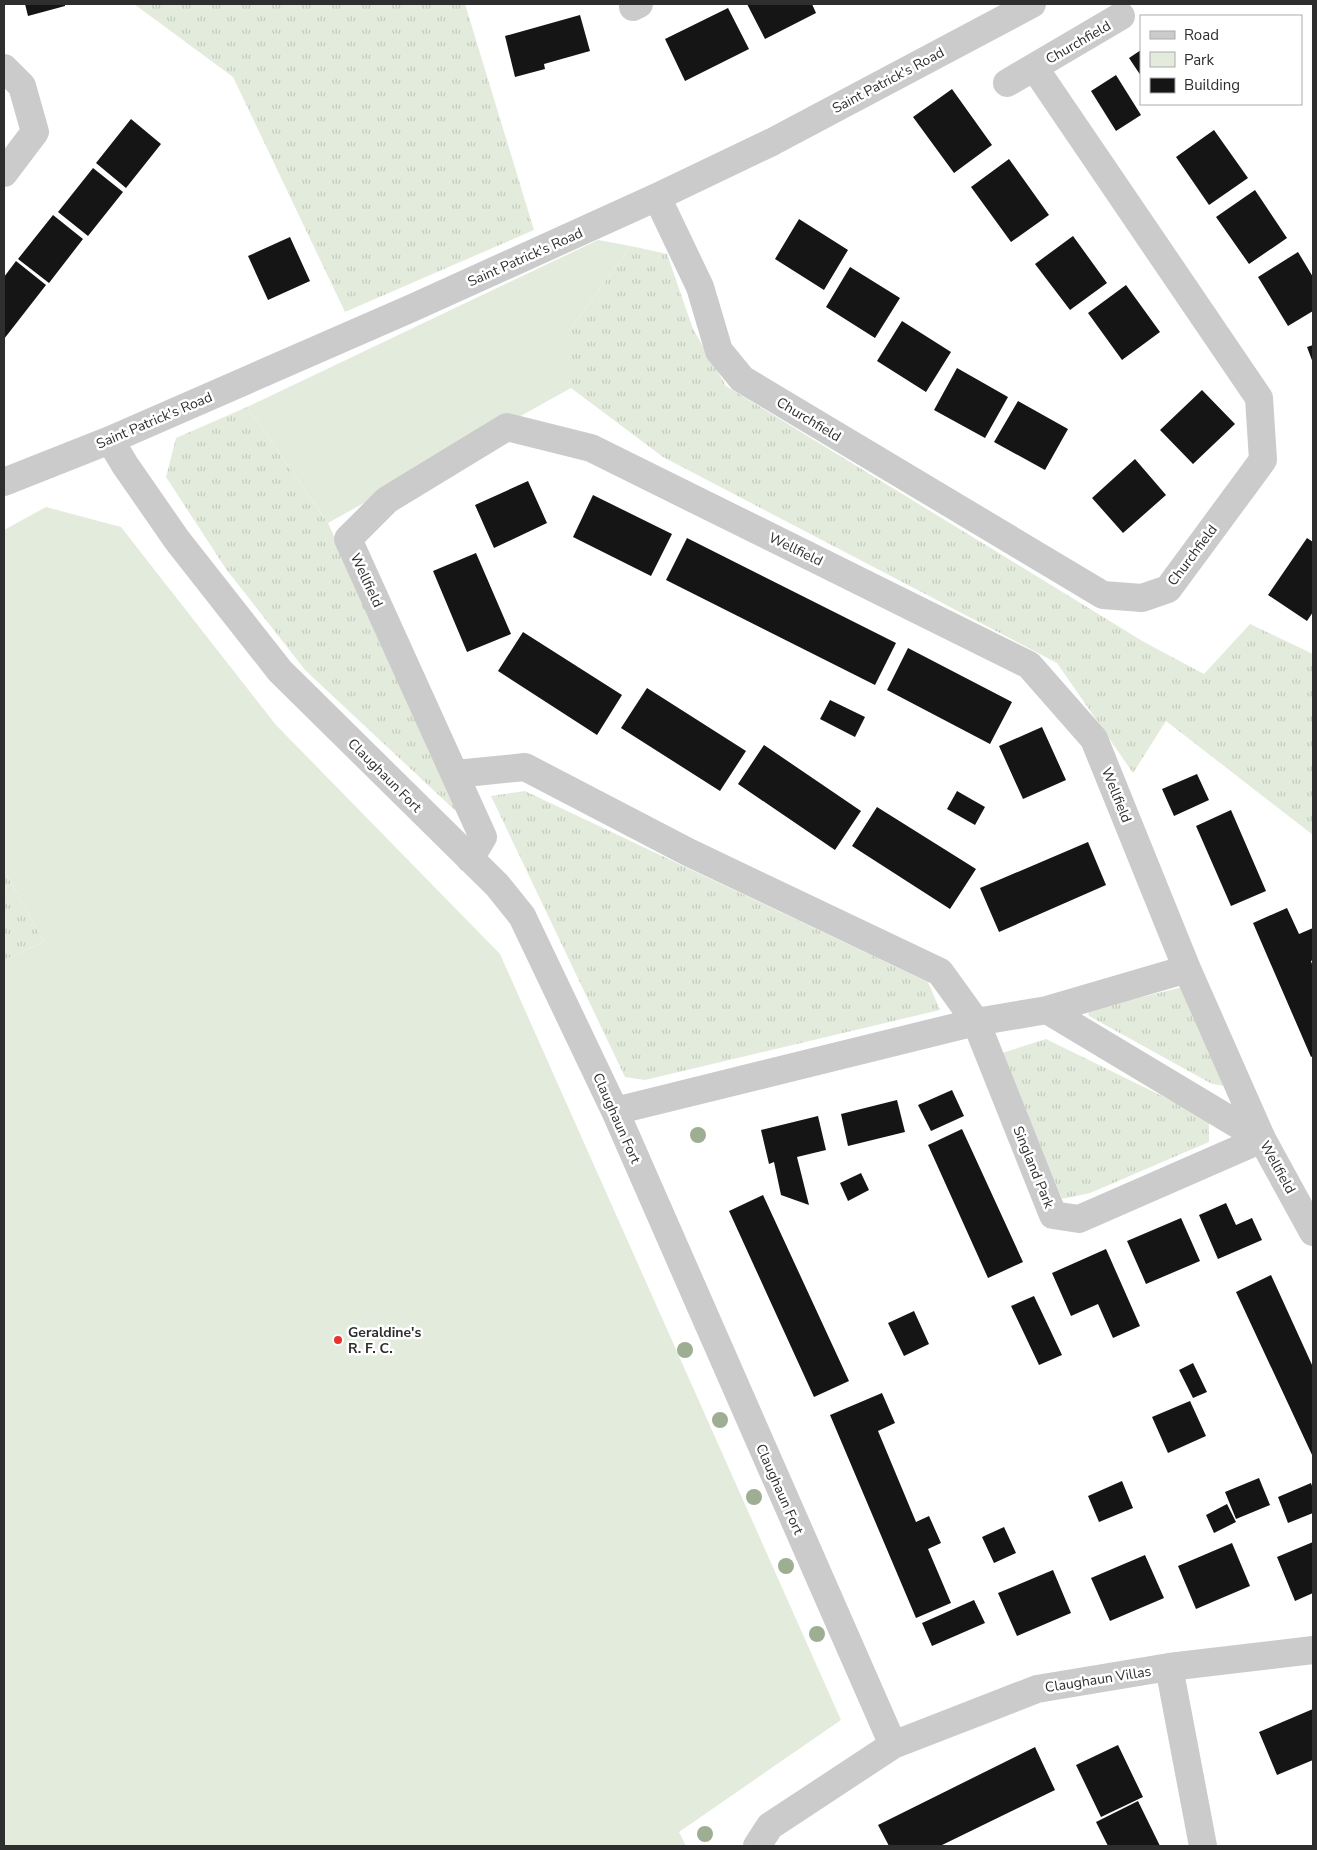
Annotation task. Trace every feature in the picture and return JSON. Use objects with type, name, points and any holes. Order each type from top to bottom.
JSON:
[{"type":"street","name":"Saint Patrick's Road","points":[[4,482],[110,440],[657,198],[772,142],[1032,4]]},
{"type":"street","name":"Churchfield","points":[[1007,83],[1121,16]]},
{"type":"street","name":"Churchfield","points":[[657,198],[700,287],[720,351],[742,379],[1103,595],[1142,598],[1168,589],[1263,460],[1259,398],[1034,67]]},
{"type":"street","points":[[4,68],[22,86],[36,132],[4,173]]},
{"type":"street","name":"Wellfield","points":[[470,859],[483,837],[348,539],[387,500],[507,427],[591,448],[1029,665],[1094,739],[1187,969],[1262,1139],[1305,1196],[1313,1232]]},
{"type":"street","name":"Claughaun Fort","points":[[110,440],[178,540],[280,671],[497,885],[522,916],[615,1111],[893,1745]]},
{"type":"street","points":[[456,774],[525,767],[688,852],[940,972],[976,1022]]},
{"type":"street","points":[[615,1111],[976,1022],[1047,1010],[1187,969]]},
{"type":"street","points":[[1047,1010],[1262,1139]]},
{"type":"street","name":"Singland Park","points":[[976,1022],[1053,1215],[1079,1218],[1262,1139]]},
{"type":"street","name":"Claughaun Villas","points":[[893,1745],[1037,1688],[1169,1667],[1313,1650]]},
{"type":"street","points":[[1169,1667],[1203,1846]]},
{"type":"street","points":[[757,1846],[770,1826],[893,1745]]},
{"type":"green space","points":[[134,4],[465,4],[534,230],[345,312],[233,77]]},
{"type":"green space","points":[[598,240],[631,246],[571,328],[571,388],[328,523],[247,407]]},
{"type":"green space","points":[[631,246],[667,254],[693,329],[726,386],[1144,642],[1204,674],[1250,624],[1313,654],[1313,835],[1166,721],[1133,773],[1057,663],[663,457],[571,388],[571,328]]},
{"type":"green space","points":[[247,407],[328,523],[461,816],[305,670],[226,569],[166,477],[176,438]]},
{"type":"green space","name":"Geraldine's R. F. C.","points":[[46,507],[121,527],[276,725],[500,954],[841,1720],[679,1832],[686,1846],[4,1846],[4,960],[44,942],[4,870],[4,530]]},
{"type":"green space","points":[[525,791],[928,982],[940,1010],[645,1080],[625,1077],[491,796]]},
{"type":"green space","points":[[4,870],[44,942],[4,960]]},
{"type":"green space","points":[[1187,986],[1232,1087],[1212,1084],[1089,1016],[1088,1010]]},
{"type":"green space","points":[[1046,1039],[1209,1119],[1209,1142],[1090,1193],[1062,1199],[1002,1053]]},
{"type":"building","points":[[25,4],[65,4],[65,6],[28,16]]},
{"type":"building","points":[[747,4],[812,4],[816,13],[765,39]]},
{"type":"building","points":[[728,8],[749,49],[685,81],[665,39]]},
{"type":"building","points":[[580,15],[590,51],[544,64],[545,69],[515,77],[505,36]]},
{"type":"building","points":[[1140,51],[1140,74],[1129,58]]},
{"type":"building","points":[[1116,75],[1141,115],[1116,131],[1091,91]]},
{"type":"building","points":[[952,89],[992,145],[954,173],[913,117]]},
{"type":"building","points":[[131,119],[161,144],[126,188],[96,163]]},
{"type":"building","points":[[1214,130],[1248,178],[1209,205],[1176,157]]},
{"type":"building","points":[[1009,159],[1049,215],[1011,242],[971,187]]},
{"type":"building","points":[[93,168],[123,192],[88,236],[58,212]]},
{"type":"building","points":[[1255,190],[1287,238],[1249,264],[1216,217]]},
{"type":"building","points":[[53,215],[83,239],[49,283],[18,259]]},
{"type":"building","points":[[799,219],[848,250],[824,290],[775,259]]},
{"type":"building","points":[[1073,236],[1107,283],[1070,310],[1035,264]]},
{"type":"building","points":[[290,237],[310,281],[268,300],[248,256]]},
{"type":"building","points":[[1298,252],[1313,277],[1313,311],[1288,326],[1258,277]]},
{"type":"building","points":[[16,261],[46,285],[4,339],[4,277]]},
{"type":"building","points":[[850,267],[900,298],[875,338],[826,307]]},
{"type":"building","points":[[1126,285],[1160,332],[1122,360],[1088,313]]},
{"type":"building","points":[[902,321],[951,352],[926,392],[877,361]]},
{"type":"building","points":[[1313,345],[1313,363],[1307,347]]},
{"type":"building","points":[[957,368],[1008,397],[985,438],[934,410]]},
{"type":"building","points":[[1202,390],[1235,424],[1193,464],[1160,430]]},
{"type":"building","points":[[1018,401],[1068,429],[1045,470],[994,442]]},
{"type":"building","points":[[1135,459],[1166,495],[1123,533],[1092,498]]},
{"type":"building","points":[[528,481],[547,523],[494,548],[475,505]]},
{"type":"building","points":[[593,495],[672,534],[651,576],[573,537]]},
{"type":"building","points":[[687,538],[896,643],[875,685],[666,580]]},
{"type":"building","points":[[1307,538],[1313,542],[1313,612],[1307,621],[1268,595]]},
{"type":"building","points":[[476,553],[511,634],[467,652],[433,571]]},
{"type":"building","points":[[523,632],[622,695],[597,735],[498,671]]},
{"type":"building","points":[[908,648],[1012,702],[990,744],[887,690]]},
{"type":"building","points":[[647,688],[746,751],[720,791],[621,728]]},
{"type":"building","points":[[830,700],[865,717],[855,737],[820,719]]},
{"type":"building","points":[[1042,727],[1066,780],[1023,799],[999,746]]},
{"type":"building","points":[[764,745],[861,811],[835,850],[738,784]]},
{"type":"building","points":[[1197,774],[1209,800],[1174,816],[1162,789]]},
{"type":"building","points":[[957,791],[985,807],[975,825],[947,809]]},
{"type":"building","points":[[877,807],[976,869],[950,909],[852,846]]},
{"type":"building","points":[[1231,810],[1266,891],[1231,906],[1196,826]]},
{"type":"building","points":[[1088,842],[1106,885],[999,932],[980,888]]},
{"type":"building","points":[[1287,908],[1299,934],[1313,928],[1313,960],[1311,961],[1313,967],[1313,1056],[1311,1057],[1253,923]]},
{"type":"building","points":[[952,1090],[964,1116],[931,1131],[918,1105]]},
{"type":"building","points":[[897,1100],[905,1132],[848,1146],[841,1114]]},
{"type":"building","points":[[818,1116],[826,1150],[797,1157],[809,1205],[781,1195],[774,1162],[769,1164],[761,1130]]},
{"type":"building","points":[[962,1129],[1023,1262],[988,1278],[928,1145]]},
{"type":"building","points":[[861,1173],[869,1190],[848,1201],[840,1183]]},
{"type":"building","points":[[763,1195],[849,1381],[814,1397],[729,1211]]},
{"type":"building","points":[[1226,1203],[1236,1225],[1252,1218],[1262,1240],[1218,1259],[1199,1215]]},
{"type":"building","points":[[1181,1218],[1200,1261],[1146,1284],[1127,1241]]},
{"type":"building","points":[[1106,1249],[1140,1326],[1113,1338],[1098,1304],[1071,1316],[1052,1273]]},
{"type":"building","points":[[1271,1275],[1313,1367],[1313,1457],[1236,1292]]},
{"type":"building","points":[[1034,1296],[1062,1355],[1039,1365],[1011,1306]]},
{"type":"building","points":[[914,1311],[929,1344],[904,1356],[888,1323]]},
{"type":"building","points":[[1193,1363],[1207,1392],[1193,1398],[1179,1370]]},
{"type":"building","points":[[882,1393],[895,1423],[878,1431],[916,1522],[929,1516],[941,1543],[928,1549],[951,1603],[916,1618],[830,1415]]},
{"type":"building","points":[[1190,1401],[1206,1436],[1168,1453],[1152,1417]]},
{"type":"building","points":[[1259,1478],[1270,1505],[1236,1519],[1225,1492]]},
{"type":"building","points":[[1122,1481],[1133,1508],[1099,1522],[1088,1496]]},
{"type":"building","points":[[1311,1483],[1313,1489],[1313,1513],[1288,1523],[1278,1497]]},
{"type":"building","points":[[1227,1504],[1236,1522],[1214,1533],[1206,1515]]},
{"type":"building","points":[[1004,1527],[1016,1553],[994,1563],[982,1537]]},
{"type":"building","points":[[1313,1542],[1313,1593],[1295,1601],[1277,1557]]},
{"type":"building","points":[[1232,1543],[1250,1586],[1196,1609],[1178,1566]]},
{"type":"building","points":[[1145,1555],[1164,1598],[1110,1621],[1091,1578]]},
{"type":"building","points":[[1053,1570],[1071,1613],[1017,1636],[998,1593]]},
{"type":"building","points":[[974,1600],[985,1623],[932,1646],[922,1623]]},
{"type":"building","points":[[1313,1709],[1313,1760],[1277,1775],[1259,1732]]},
{"type":"building","points":[[1118,1745],[1143,1797],[1101,1817],[1076,1765]]},
{"type":"building","points":[[1035,1747],[1055,1790],[940,1846],[889,1846],[878,1825]]},
{"type":"building","points":[[1138,1801],[1160,1846],[1108,1846],[1096,1822]]},
{"type":"place","name":"Geraldine's R. F. C.","points":[[338,1340]]}]
